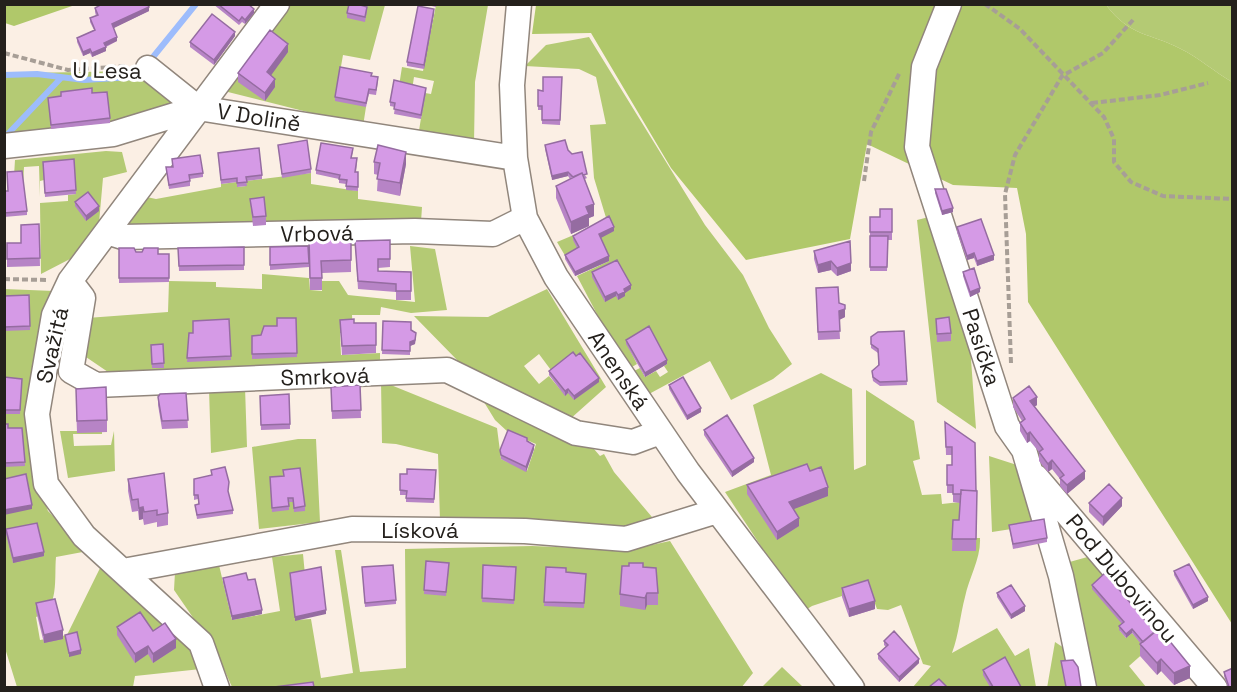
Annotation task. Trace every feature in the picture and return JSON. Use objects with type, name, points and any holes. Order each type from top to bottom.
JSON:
[{"type":"street","name":"Svažitá","points":[[217,687],[201,643],[84,536],[46,484],[36,414],[54,315],[70,281],[277,4]]},
{"type":"street","name":"Anenská","points":[[519,4],[512,85],[515,158],[525,218],[556,277],[660,432],[717,511],[852,687]]},
{"type":"street","name":"Pasíčka","points":[[949,4],[924,67],[917,147],[1007,426],[1024,450],[1061,576],[1084,687]]},
{"type":"street","name":"U Lesa","points":[[148,68],[198,108]]},
{"type":"street","name":"V Dolině","points":[[4,146],[113,134],[198,108],[515,158]]},
{"type":"street","name":"Vrbová","points":[[107,231],[123,237],[415,231],[493,234],[525,218]]},
{"type":"street","name":"Smrková","points":[[70,281],[82,298],[71,371],[96,385],[447,370],[576,433],[633,442],[660,432]]},
{"type":"street","name":"Pod Dubovinou","points":[[1030,470],[1215,687]]},
{"type":"street","name":"Lísková","points":[[123,571],[352,529],[525,531],[626,539],[717,511]]},
{"type":"path","points":[[985,4],[1020,29],[1062,76],[1104,117],[1114,139],[1114,162],[1131,182],[1163,196],[1233,199]]},
{"type":"path","points":[[1011,370],[1005,194],[1015,155],[1062,76],[1103,53],[1133,20]]},
{"type":"path","name":"U Lesa","points":[[4,53],[68,70],[125,66],[148,68]]},
{"type":"path","points":[[864,181],[870,132],[901,70]]},
{"type":"path","points":[[1091,103],[1160,95],[1208,83]]},
{"type":"path","points":[[4,279],[70,281]]},
{"type":"green space","points":[[5,4],[75,5],[14,26],[5,23]]},
{"type":"green space","points":[[290,5],[385,5],[370,60],[343,55],[340,72],[366,107],[363,126],[224,91]]},
{"type":"green space","points":[[436,5],[488,5],[475,82],[474,143],[418,137],[425,93],[431,94],[434,81],[414,77],[412,90],[399,86],[402,67],[423,71]]},
{"type":"green space","points":[[536,5],[1106,5],[1132,29],[1181,49],[1232,82],[1232,624],[1028,302],[1026,234],[1017,188],[953,185],[867,144],[850,239],[746,260],[671,168],[591,33],[532,34]]},
{"type":"green space","points":[[1106,5],[1232,5],[1232,82],[1181,49],[1132,29]]},
{"type":"green space","points":[[589,37],[705,225],[743,275],[769,328],[792,364],[773,379],[731,400],[710,361],[649,394],[634,371],[640,368],[645,377],[656,371],[660,377],[668,372],[664,366],[667,364],[627,344],[637,364],[632,367],[599,318],[577,276],[609,261],[599,239],[610,221],[579,251],[567,259],[557,242],[607,221],[594,178],[590,125],[606,124],[596,77],[579,69],[525,66],[546,45]]},
{"type":"green space","points":[[135,71],[173,105],[130,127],[5,145],[4,77],[25,73]]},
{"type":"green space","points":[[106,151],[122,152],[127,172],[103,178],[99,223],[70,259],[41,274],[40,203],[68,201],[68,195],[76,194],[44,180],[40,181],[40,197],[39,166],[24,167],[23,186],[14,176],[15,160]]},
{"type":"green space","points":[[311,173],[311,184],[358,191],[358,199],[422,207],[421,222],[130,227],[124,221],[142,196],[156,199],[221,187],[221,184],[237,182],[238,187],[246,186],[246,181]]},
{"type":"green space","points":[[929,217],[970,345],[976,429],[937,402],[917,220]]},
{"type":"green space","points":[[410,246],[435,249],[447,310],[411,313],[381,307],[380,315],[352,315],[353,333],[340,333],[341,355],[380,353],[380,363],[108,372],[86,357],[84,346],[87,318],[168,312],[169,281],[216,282],[216,287],[262,289],[262,274],[309,278],[310,290],[322,291],[322,281],[339,281],[348,295],[415,302]]},
{"type":"green space","points":[[4,289],[54,291],[33,468],[48,511],[88,551],[56,557],[52,601],[44,614],[36,617],[40,640],[67,635],[102,564],[193,649],[201,669],[135,676],[133,687],[17,687],[4,645]]},
{"type":"green space","points":[[547,289],[606,387],[569,420],[600,456],[604,454],[614,472],[657,523],[595,529],[440,520],[438,454],[382,443],[381,381],[497,428],[501,459],[527,471],[536,444],[508,432],[495,420],[460,363],[414,316],[488,317]],"holes":[[[539,354],[568,393],[565,395],[549,376],[539,384],[524,366]]]},
{"type":"green space","points":[[821,373],[852,389],[854,470],[866,465],[866,390],[914,421],[920,459],[913,461],[922,495],[941,494],[942,504],[960,502],[958,538],[980,538],[979,553],[967,590],[952,653],[997,628],[1015,656],[1029,648],[1036,687],[913,687],[931,666],[923,664],[901,605],[888,610],[877,609],[869,587],[812,606],[804,611],[725,492],[771,475],[753,405]]},
{"type":"green space","points":[[245,387],[247,447],[211,453],[209,389]]},
{"type":"green space","points":[[60,431],[102,431],[102,434],[73,434],[74,446],[111,445],[114,431],[115,471],[68,478]]},
{"type":"green space","points":[[298,439],[316,439],[320,522],[259,529],[252,447]]},
{"type":"green space","points":[[989,456],[1017,465],[1044,524],[992,532]]},
{"type":"green space","points":[[670,541],[753,673],[741,688],[232,687],[216,651],[174,590],[175,572],[219,565],[232,620],[280,611],[272,557],[303,554],[305,575],[295,620],[311,619],[321,678],[353,673],[335,550],[341,550],[360,672],[406,668],[405,549],[532,546],[629,550]]},
{"type":"green space","points":[[1091,556],[1106,578],[1124,626],[1120,631],[1126,638],[1132,633],[1147,650],[1129,666],[1146,687],[1096,687],[1066,563]]},
{"type":"green space","points":[[1055,642],[1067,650],[1066,687],[1047,688]]},
{"type":"green space","points":[[782,667],[803,687],[762,687]]},
{"type":"building","points":[[102,4],[147,4],[149,7],[112,24],[117,37],[104,43],[106,47],[92,53],[90,49],[83,52],[77,38],[95,30],[90,18],[98,15],[95,8]]},
{"type":"building","points":[[218,4],[248,4],[254,9],[245,20],[242,17],[239,21]]},
{"type":"building","points":[[349,4],[367,7],[365,17],[347,13]]},
{"type":"building","points":[[418,6],[434,9],[424,65],[407,62]]},
{"type":"building","points":[[212,14],[235,32],[214,60],[190,42]]},
{"type":"building","points":[[270,30],[288,44],[267,72],[275,79],[265,93],[238,73]]},
{"type":"building","points":[[340,67],[372,73],[371,76],[378,77],[376,90],[369,89],[366,103],[335,97]]},
{"type":"building","points":[[543,77],[562,77],[560,120],[542,120],[542,106],[538,106],[538,90],[543,91]]},
{"type":"building","points":[[394,80],[426,88],[421,115],[394,109],[395,103],[390,102]]},
{"type":"building","points":[[92,88],[92,93],[107,92],[110,118],[51,125],[48,98],[61,96],[61,92]]},
{"type":"building","points":[[307,140],[311,169],[282,174],[278,145]]},
{"type":"building","points":[[565,140],[572,154],[582,152],[587,174],[582,173],[573,177],[568,172],[552,176],[545,145]]},
{"type":"building","points":[[321,143],[353,148],[351,158],[357,158],[355,172],[358,172],[358,187],[346,186],[347,180],[339,179],[340,175],[316,170]]},
{"type":"building","points":[[378,145],[406,152],[400,183],[377,179],[380,163],[374,162]]},
{"type":"building","points":[[259,148],[262,175],[246,177],[247,182],[237,183],[237,178],[221,180],[218,153]]},
{"type":"building","points":[[200,155],[203,173],[189,175],[190,181],[169,185],[166,167],[173,167],[172,159]]},
{"type":"building","points":[[74,159],[76,190],[45,193],[43,162]]},
{"type":"building","points":[[22,171],[27,211],[4,213],[4,191],[8,191],[7,172]]},
{"type":"building","points":[[582,173],[594,204],[586,207],[589,214],[571,222],[556,186]]},
{"type":"building","points":[[935,189],[946,189],[953,208],[942,211]]},
{"type":"building","points":[[88,192],[99,206],[86,216],[75,202]]},
{"type":"building","points":[[264,197],[266,216],[253,217],[250,199]]},
{"type":"building","points":[[880,209],[892,209],[892,232],[870,232],[870,217],[880,217]]},
{"type":"building","points":[[609,216],[614,227],[599,234],[609,256],[575,272],[565,255],[579,247],[573,236]]},
{"type":"building","points":[[981,219],[994,255],[977,261],[974,253],[967,256],[957,227]]},
{"type":"building","points":[[39,224],[40,258],[7,259],[7,243],[21,243],[21,225]]},
{"type":"building","points":[[870,236],[888,236],[887,267],[870,267]]},
{"type":"building","points":[[351,237],[351,260],[321,261],[322,278],[310,278],[309,238]]},
{"type":"building","points":[[390,240],[390,259],[378,259],[378,271],[411,272],[411,291],[396,291],[396,284],[358,281],[355,241]]},
{"type":"building","points":[[850,241],[851,263],[837,268],[831,261],[818,265],[814,251]]},
{"type":"building","points":[[308,246],[309,263],[270,265],[270,247]]},
{"type":"building","points":[[244,247],[244,265],[179,266],[178,248]]},
{"type":"building","points":[[119,248],[134,248],[136,252],[142,252],[144,248],[158,248],[158,254],[169,254],[169,278],[119,278]]},
{"type":"building","points":[[617,260],[631,285],[624,289],[625,292],[618,295],[616,292],[605,297],[592,272]]},
{"type":"building","points":[[974,268],[980,288],[970,292],[963,272]]},
{"type":"building","points":[[838,287],[839,303],[845,305],[845,309],[839,311],[840,331],[818,332],[816,288]]},
{"type":"building","points":[[29,295],[30,326],[4,327],[4,296]]},
{"type":"building","points":[[949,317],[951,333],[937,334],[936,319]]},
{"type":"building","points":[[277,318],[296,318],[297,353],[252,354],[252,336],[261,335],[264,326],[277,326]]},
{"type":"building","points":[[229,319],[231,356],[187,358],[189,333],[193,333],[193,321]]},
{"type":"building","points":[[354,319],[354,323],[376,323],[376,345],[342,346],[340,320]]},
{"type":"building","points":[[383,321],[411,322],[411,330],[416,333],[415,340],[410,342],[410,351],[382,350]]},
{"type":"building","points":[[649,326],[667,360],[645,373],[626,340]]},
{"type":"building","points":[[904,331],[907,381],[880,382],[873,377],[872,371],[879,365],[878,349],[871,344],[871,337],[878,332]]},
{"type":"building","points":[[163,344],[164,363],[152,364],[151,345]]},
{"type":"building","points":[[573,352],[576,356],[580,353],[599,378],[574,396],[568,389],[565,391],[549,371]]},
{"type":"building","points":[[4,377],[22,379],[20,410],[4,410]]},
{"type":"building","points":[[683,377],[701,408],[687,416],[669,385]]},
{"type":"building","points":[[360,385],[361,410],[332,411],[331,387]]},
{"type":"building","points":[[1029,386],[1037,397],[1030,401],[1085,471],[1067,485],[1060,478],[1064,475],[1052,460],[1048,464],[1039,452],[1043,449],[1030,432],[1027,434],[1020,423],[1025,419],[1013,398]]},
{"type":"building","points":[[106,387],[107,420],[77,421],[76,389]]},
{"type":"building","points":[[186,393],[188,420],[162,421],[158,397],[160,394]]},
{"type":"building","points":[[289,394],[290,424],[261,425],[260,396]]},
{"type":"building","points":[[727,415],[754,458],[732,472],[704,430]]},
{"type":"building","points":[[945,422],[975,443],[976,491],[961,490],[961,494],[953,494],[953,485],[947,485],[947,465],[952,465],[952,447],[946,447]]},
{"type":"building","points":[[4,424],[8,424],[8,428],[22,428],[25,462],[4,463]]},
{"type":"building","points":[[508,430],[527,438],[527,441],[534,445],[526,467],[501,455],[500,450]]},
{"type":"building","points":[[807,464],[810,471],[821,467],[828,487],[789,502],[799,518],[777,532],[747,485]]},
{"type":"building","points":[[225,467],[233,510],[197,515],[195,505],[199,504],[198,495],[194,495],[194,479],[212,475],[211,470]]},
{"type":"building","points":[[300,468],[305,506],[294,508],[293,498],[288,498],[289,506],[272,508],[270,477],[284,476],[283,470]]},
{"type":"building","points":[[407,469],[436,470],[434,499],[406,498],[407,491],[400,490],[400,474],[407,474]]},
{"type":"building","points":[[164,473],[168,513],[157,515],[157,510],[144,512],[143,507],[139,508],[138,499],[132,500],[128,479]]},
{"type":"building","points":[[26,474],[32,505],[4,510],[4,479]]},
{"type":"building","points":[[1109,484],[1122,498],[1103,517],[1089,503]]},
{"type":"building","points":[[961,490],[977,491],[976,539],[952,539],[953,520],[959,520]]},
{"type":"building","points":[[1044,519],[1047,538],[1013,544],[1009,525]]},
{"type":"building","points":[[37,523],[44,552],[13,558],[6,529]]},
{"type":"building","points":[[426,561],[449,563],[446,592],[424,590]]},
{"type":"building","points":[[629,563],[643,563],[643,567],[656,568],[658,593],[647,593],[645,598],[620,594],[622,566],[629,566]]},
{"type":"building","points":[[1189,564],[1208,597],[1193,605],[1174,571]]},
{"type":"building","points":[[393,565],[396,600],[365,603],[362,567]]},
{"type":"building","points":[[483,565],[516,567],[514,600],[482,598]]},
{"type":"building","points":[[321,567],[326,610],[295,617],[290,573]]},
{"type":"building","points":[[546,567],[566,568],[566,572],[586,574],[584,603],[544,602]]},
{"type":"building","points":[[246,573],[248,580],[255,579],[262,610],[232,616],[223,578]]},
{"type":"building","points":[[1105,573],[1155,632],[1143,642],[1132,629],[1126,634],[1119,626],[1124,622],[1092,585]]},
{"type":"building","points":[[868,580],[875,601],[849,609],[842,588]]},
{"type":"building","points":[[1011,585],[1025,606],[1011,615],[997,593]]},
{"type":"building","points":[[55,599],[63,630],[44,635],[36,603]]},
{"type":"building","points":[[140,612],[153,631],[165,623],[176,639],[153,654],[148,646],[135,654],[117,627]]},
{"type":"building","points":[[1159,628],[1190,666],[1174,673],[1161,659],[1157,663],[1140,644]]},
{"type":"building","points":[[894,631],[919,659],[899,677],[878,654],[888,645],[884,641]]},
{"type":"building","points":[[77,632],[81,650],[69,653],[65,635]]},
{"type":"building","points":[[1005,657],[1021,687],[993,687],[983,670]]},
{"type":"building","points":[[1073,660],[1078,667],[1081,687],[1066,687],[1061,661]]},
{"type":"building","points":[[1233,668],[1233,687],[1229,687],[1224,672]]},
{"type":"building","points":[[939,679],[947,687],[929,687]]},
{"type":"building","points":[[313,682],[314,687],[274,687]]},
{"type":"waterway","points":[[149,62],[196,4]]},
{"type":"waterway","points":[[4,75],[37,74],[84,80],[133,77],[141,69]]},
{"type":"waterway","points":[[5,137],[61,78]]}]
